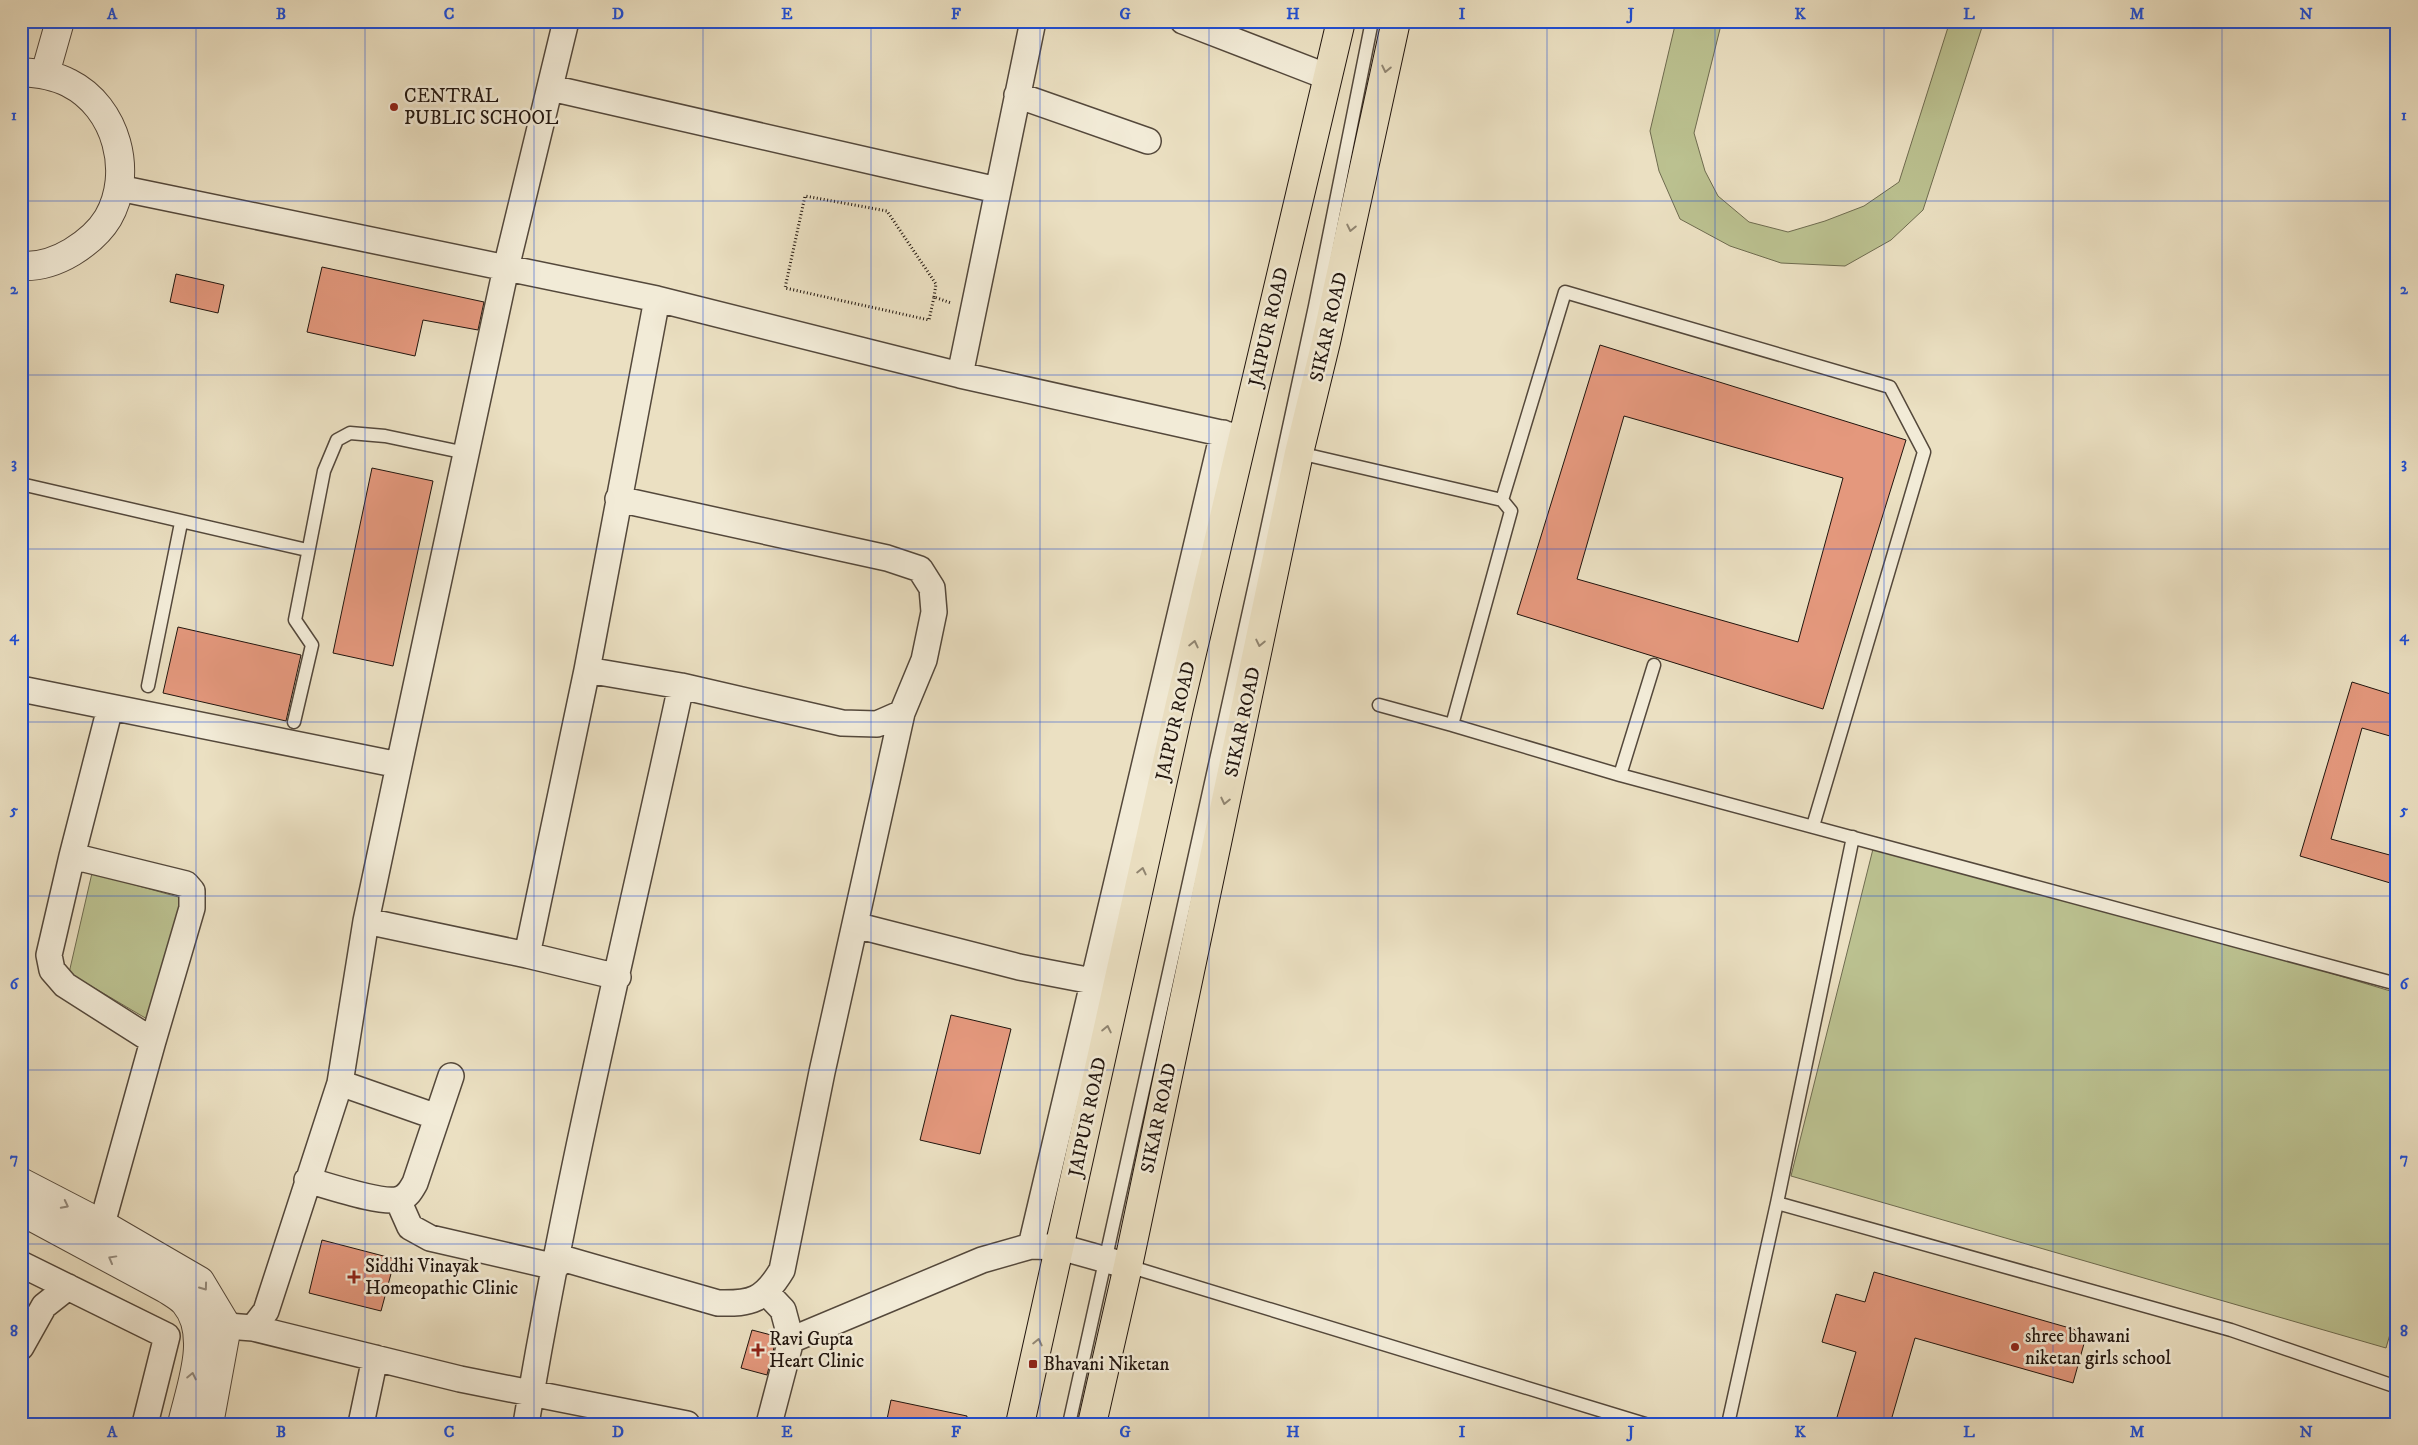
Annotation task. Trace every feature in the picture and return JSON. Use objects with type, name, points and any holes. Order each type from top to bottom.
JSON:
[{"type":"main road","name":"JAIPUR ROAD","points":[[1020,1424],[1060,1247],[1105,984],[1178,708],[1233,435],[1328,77],[1341,21]]},
{"type":"main road","name":"SIKAR ROAD","points":[[1092,1424],[1117,1262],[1299,453],[1326,342],[1396,21]]},
{"type":"street","points":[[21,266],[31,266],[60,260],[86,244],[107,219],[119,188],[120,154],[110,124],[92,100],[78,89],[70,84],[33,73],[60,21]]},
{"type":"street","points":[[209,1424],[240,1327],[266,1311],[340,1083],[366,921],[506,268],[566,21]]},
{"type":"street","points":[[960,375],[1033,21]]},
{"type":"street","points":[[1183,21],[1328,77]]},
{"type":"street","points":[[551,88],[997,190]]},
{"type":"street","points":[[1017,95],[1148,141]]},
{"type":"street","points":[[119,188],[657,299],[960,375],[1233,435]]},
{"type":"street","points":[[527,955],[587,670],[657,299]]},
{"type":"street","points":[[398,1200],[410,1227],[430,1238],[557,1262],[718,1303],[743,1304],[758,1298],[772,1288],[782,1270],[822,1072],[902,713],[924,660],[934,612],[932,588],[920,569],[887,558],[618,500]]},
{"type":"street","points":[[587,670],[682,686],[842,723],[877,724],[902,713]]},
{"type":"street","points":[[526,1424],[557,1262],[682,686]]},
{"type":"street","points":[[21,689],[400,765]]},
{"type":"street","points":[[110,708],[72,856],[49,956],[52,970],[65,985],[153,1041]]},
{"type":"street","points":[[72,856],[186,884],[192,890],[192,908],[102,1224]]},
{"type":"street","points":[[366,921],[527,955],[618,977]]},
{"type":"street","points":[[855,926],[1019,967],[1105,984],[1031,1246]]},
{"type":"street","points":[[307,1180],[382,1200],[398,1200],[408,1195],[415,1183],[450,1076]]},
{"type":"street","points":[[340,1083],[437,1117]]},
{"type":"street","points":[[21,1182],[102,1224],[200,1281],[240,1327]]},
{"type":"street","points":[[21,1211],[166,1288],[183,1301],[191,1311],[198,1331],[197,1350],[182,1424]]},
{"type":"street","points":[[790,1340],[982,1260],[1031,1246],[1060,1247],[1117,1262]]},
{"type":"street","points":[[21,1264],[167,1336],[145,1424]]},
{"type":"street","points":[[21,1346],[44,1306],[68,1287]]},
{"type":"street","points":[[766,1292],[783,1310],[790,1340],[769,1424]]},
{"type":"street","points":[[198,1331],[240,1327],[460,1379],[686,1424]]},
{"type":"street","points":[[361,1424],[375,1358]]},
{"type":"lane","points":[[1069,1424],[1117,1262],[1313,316],[1372,21]]},
{"type":"lane","points":[[1502,500],[1565,292],[1890,387],[1924,452],[1812,826]]},
{"type":"lane","points":[[294,722],[312,645],[295,620],[307,550],[324,471],[337,440],[350,433],[386,436],[466,453]]},
{"type":"lane","points":[[1299,453],[1502,500],[1511,511],[1452,726]]},
{"type":"lane","points":[[21,484],[181,523],[307,550]]},
{"type":"lane","points":[[148,686],[181,523]]},
{"type":"lane","points":[[1620,775],[1654,665]]},
{"type":"lane","points":[[1379,705],[1620,775],[2397,984]]},
{"type":"lane","points":[[1728,1424],[1777,1203],[1853,837]]},
{"type":"lane","points":[[1777,1203],[2231,1330],[2397,1387]]},
{"type":"lane","points":[[1117,1262],[1645,1424]]},
{"type":"path","points":[[805,196],[887,211],[936,284],[934,297],[929,320],[785,288],[805,196]]},
{"type":"path","points":[[934,297],[973,310]]},
{"type":"green space","points":[[1676,21],[1722,21],[1694,133],[1705,171],[1718,196],[1749,222],[1788,232],[1825,221],[1864,206],[1899,182],[1950,21],[1984,21],[1923,210],[1891,240],[1845,266],[1781,263],[1730,246],[1680,219],[1659,171],[1650,131]]},
{"type":"green space","points":[[1876,837],[2397,993],[2397,1310],[2386,1348],[1791,1176]]},
{"type":"green space","points":[[92,873],[189,900],[147,1019],[69,973]]},
{"type":"building","points":[[322,267],[484,302],[478,330],[423,320],[415,356],[307,332]]},
{"type":"building","points":[[176,274],[224,285],[218,313],[170,302]]},
{"type":"building","points":[[1600,345],[1906,440],[1823,709],[1517,614]],"holes":[[[1624,416],[1843,478],[1798,642],[1577,579]]]},
{"type":"building","points":[[372,468],[433,481],[393,666],[333,653]]},
{"type":"building","points":[[178,627],[301,655],[286,721],[163,693]]},
{"type":"building","points":[[2352,682],[2397,696],[2397,738],[2362,728],[2331,839],[2397,857],[2397,885],[2300,856]]},
{"type":"building","points":[[951,1015],[1011,1029],[980,1154],[920,1140]]},
{"type":"building","points":[[322,1240],[395,1259],[381,1311],[309,1293]]},
{"type":"building","name":"shree bhawani niketan girls school","points":[[1874,1272],[2087,1333],[2073,1383],[1915,1338],[1890,1424],[1835,1424],[1856,1352],[1822,1342],[1836,1294],[1865,1302]]},
{"type":"building","points":[[752,1330],[775,1336],[776,1340],[767,1375],[741,1368]]},
{"type":"building","points":[[891,1400],[967,1416],[966,1424],[886,1424]]},
{"type":"place","name":"CENTRAL PUBLIC SCHOOL","points":[[394,107]]},
{"type":"place","name":"Siddhi Vinayak Homeopathic Clinic","points":[[354,1277]]},
{"type":"place","name":"shree bhawani niketan girls school","points":[[2015,1347]]},
{"type":"place","name":"Ravi Gupta Heart Clinic","points":[[758,1350]]},
{"type":"place","name":"Bhavani Niketan","points":[[1033,1364]]}]
